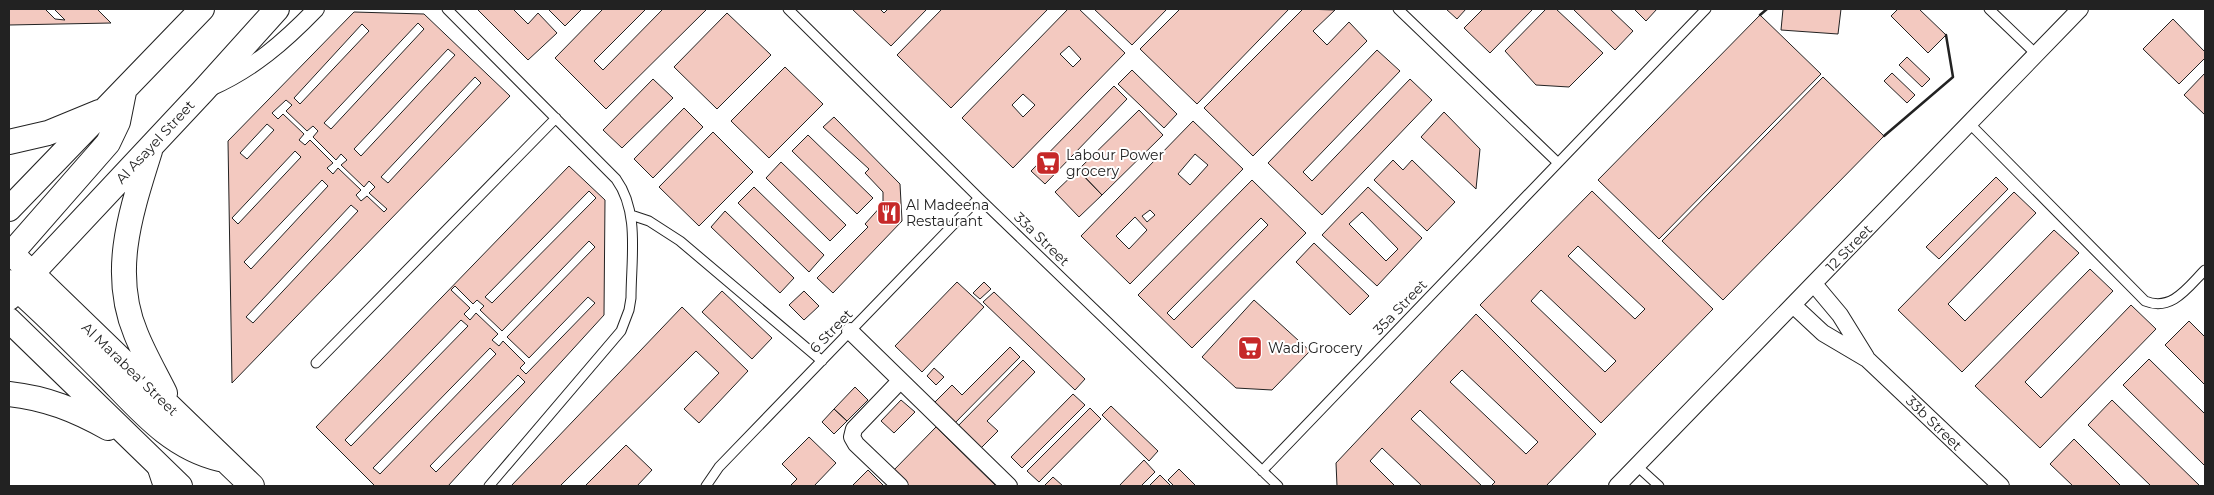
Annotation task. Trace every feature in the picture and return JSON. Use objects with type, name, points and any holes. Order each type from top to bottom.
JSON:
[{"type":"main road","points":[[9,209],[124,92],[202,9]]},
{"type":"main road","name":"Al Asayel Street","points":[[13,271],[152,146],[277,9]]},
{"type":"main road","points":[[124,92],[118,122],[108,143],[13,271],[39,307],[170,437],[197,452],[224,460]]},
{"type":"main road","points":[[9,142],[48,133],[107,109]]},
{"type":"main road","points":[[152,146],[125,234],[123,275],[127,305],[135,333],[174,410]]},
{"type":"main road","name":"Al Marabea' Street","points":[[13,271],[174,410],[252,486]]},
{"type":"main road","points":[[9,320],[180,486]]},
{"type":"main road","points":[[9,394],[40,399],[78,411],[142,449]]},
{"type":"street","points":[[204,91],[229,80],[268,55],[316,9]]},
{"type":"street","name":"12 Street","points":[[1617,486],[1794,306],[2080,9]]},
{"type":"street","name":"33b Street","points":[[1814,284],[1840,315],[1867,359]]},
{"type":"street","name":"33b Street","points":[[1794,306],[1823,333],[1867,359],[2000,486]]},
{"type":"street","points":[[850,331],[1009,486]]},
{"type":"street","points":[[900,380],[852,433],[856,444],[900,486]]},
{"type":"lane","points":[[447,9],[616,179],[627,196],[632,215],[629,310],[621,331],[489,486]]},
{"type":"lane","name":"33a Street","points":[[788,9],[979,198],[1278,486]]},
{"type":"lane","points":[[1399,9],[1557,162]]},
{"type":"lane","name":"35a Street","points":[[1262,470],[1706,9]]},
{"type":"lane","points":[[1989,9],[2036,54]]},
{"type":"lane","points":[[316,363],[556,118]]},
{"type":"lane","points":[[1969,123],[2144,301],[2159,305],[2173,301],[2205,270]]},
{"type":"lane","name":"6 Street","points":[[706,486],[719,466],[979,198]]},
{"type":"lane","points":[[632,215],[649,221],[680,241],[822,361]]},
{"type":"lane","points":[[142,449],[158,486]]},
{"type":"lane","points":[[1636,466],[1659,486]]},
{"type":"building","points":[[9,9],[45,9],[55,19],[65,20],[54,9],[97,9],[111,23],[9,25]]},
{"type":"building","points":[[477,9],[513,9],[528,24],[538,13],[557,33],[528,60]]},
{"type":"building","points":[[548,9],[582,9],[565,26]]},
{"type":"building","points":[[603,9],[646,9],[594,61],[603,70],[663,9],[707,9],[606,109],[555,58]]},
{"type":"building","points":[[852,9],[880,9],[884,13],[888,9],[927,9],[891,46]]},
{"type":"building","points":[[942,9],[1048,9],[951,108],[897,55]]},
{"type":"building","points":[[1068,9],[1079,9],[1125,53],[1013,168],[962,118]],"holes":[[[1069,46],[1081,59],[1073,67],[1060,54]],[[1023,94],[1035,105],[1023,117],[1012,105]]]},
{"type":"building","points":[[1094,9],[1167,9],[1132,45]]},
{"type":"building","points":[[1180,9],[1289,9],[1197,104],[1140,49]]},
{"type":"building","points":[[1303,9],[1335,10],[1313,31],[1327,45],[1349,22],[1367,41],[1253,156],[1204,108]]},
{"type":"building","points":[[1446,9],[1466,9],[1457,19]]},
{"type":"building","points":[[1483,9],[1533,9],[1490,53],[1464,28]]},
{"type":"building","points":[[1546,9],[1556,9],[1603,53],[1569,87],[1536,85],[1505,51]]},
{"type":"building","points":[[1573,9],[1610,9],[1633,31],[1615,50]]},
{"type":"building","points":[[1634,9],[1657,9],[1646,21]]},
{"type":"building","points":[[1783,9],[1841,9],[1838,34],[1781,30]]},
{"type":"building","points":[[1898,9],[1919,9],[1946,35],[1928,53],[1891,16]]},
{"type":"building","points":[[354,12],[424,14],[510,96],[232,383],[228,141]],"holes":[[[418,23],[424,29],[331,129],[324,123]],[[362,24],[369,31],[300,104],[294,98]],[[448,49],[455,55],[361,156],[354,149]],[[475,77],[481,83],[388,183],[381,177]],[[286,100],[292,105],[286,111],[307,131],[313,126],[318,131],[313,137],[336,160],[341,154],[347,160],[341,165],[364,187],[369,181],[375,187],[369,193],[387,209],[384,212],[367,196],[361,201],[356,195],[361,190],[338,168],[333,174],[327,168],[333,163],[310,140],[305,145],[299,140],[304,134],[283,114],[278,119],[272,113]],[[267,124],[274,130],[247,159],[240,153]],[[295,151],[301,157],[238,224],[232,218]],[[322,180],[328,186],[251,269],[244,262]],[[351,205],[358,211],[253,323],[246,317]]]},
{"type":"building","points":[[727,13],[771,55],[717,109],[674,67]]},
{"type":"building","points":[[1760,15],[1821,74],[1659,239],[1598,180]]},
{"type":"building","points":[[2173,19],[2205,52],[2205,58],[2179,84],[2143,49]]},
{"type":"building","points":[[1377,50],[1400,71],[1303,172],[1312,181],[1410,79],[1432,100],[1322,215],[1268,163]]},
{"type":"building","points":[[1907,57],[1930,79],[1922,87],[1899,65]]},
{"type":"building","points":[[785,67],[823,104],[769,158],[731,121]]},
{"type":"building","points":[[1132,70],[1177,114],[1164,128],[1118,84]]},
{"type":"building","points":[[1892,73],[1915,95],[1907,103],[1884,81]]},
{"type":"building","points":[[2205,73],[2205,115],[2184,95]]},
{"type":"building","points":[[1823,77],[1884,136],[1723,300],[1662,241]]},
{"type":"building","points":[[653,79],[673,98],[622,148],[603,130]]},
{"type":"building","points":[[1114,86],[1127,99],[1045,184],[1031,171]]},
{"type":"building","points":[[684,108],[703,127],[653,178],[634,159]]},
{"type":"building","points":[[1139,110],[1163,135],[1102,195],[1078,170]]},
{"type":"building","points":[[1444,112],[1480,149],[1476,189],[1421,137]]},
{"type":"building","name":"Al Madeena Restaurant","points":[[834,117],[900,184],[902,221],[833,293],[817,278],[868,227],[865,224],[883,204],[883,192],[865,173],[869,169],[823,127]]},
{"type":"building","points":[[1193,121],[1243,169],[1130,284],[1081,236]],"holes":[[[1195,154],[1208,165],[1190,185],[1178,174]],[[1150,210],[1155,215],[1147,222],[1142,216]],[[1135,217],[1147,230],[1129,249],[1116,236]]]},
{"type":"building","points":[[713,132],[753,172],[699,226],[659,187]]},
{"type":"building","points":[[808,135],[873,198],[857,214],[792,151]]},
{"type":"building","points":[[1393,160],[1403,170],[1412,160],[1455,202],[1427,231],[1374,180]]},
{"type":"building","points":[[781,162],[846,225],[830,241],[766,178]]},
{"type":"building","points":[[569,166],[605,200],[604,315],[448,486],[375,486],[316,427]],"holes":[[[589,191],[596,198],[492,303],[485,297]],[[589,241],[595,247],[507,337],[529,358],[588,297],[595,303],[526,374],[520,368],[525,363],[503,341],[499,346],[492,340],[498,334],[476,313],[470,320],[464,314],[470,308],[451,290],[455,286],[473,304],[477,300],[484,306],[480,310],[502,331]],[[461,320],[468,326],[351,446],[345,440]],[[490,348],[496,354],[380,474],[373,468]],[[518,375],[525,382],[436,472],[430,466]]]},
{"type":"building","points":[[1078,170],[1102,195],[1079,217],[1055,192]]},
{"type":"building","points":[[1996,177],[2008,189],[1939,259],[1926,247]]},
{"type":"building","points":[[1252,180],[1306,233],[1192,348],[1138,295]],"holes":[[[1261,218],[1268,225],[1174,320],[1167,313]]]},
{"type":"building","points":[[754,187],[824,255],[809,272],[738,203]]},
{"type":"building","points":[[1368,187],[1422,238],[1377,286],[1322,235]],"holes":[[[1362,212],[1398,249],[1386,261],[1349,224]]]},
{"type":"building","points":[[1592,191],[1713,309],[1601,423],[1480,305]],"holes":[[[1578,246],[1645,309],[1635,319],[1568,256]],[[1541,290],[1616,361],[1605,372],[1531,301]]]},
{"type":"building","points":[[2014,192],[2036,213],[1948,304],[1965,321],[2054,230],[2079,253],[1962,372],[1898,310]]},
{"type":"building","points":[[725,211],[794,278],[780,293],[711,227]]},
{"type":"building","points":[[1314,243],[1369,296],[1350,315],[1296,262]]},
{"type":"building","points":[[2090,269],[2113,291],[2025,382],[2041,398],[2131,305],[2156,329],[2040,448],[1975,386]]},
{"type":"building","points":[[957,282],[984,307],[922,372],[895,346]]},
{"type":"building","points":[[984,282],[991,289],[980,299],[973,293]]},
{"type":"building","points":[[722,291],[772,338],[752,359],[702,312]]},
{"type":"building","points":[[804,291],[819,306],[804,320],[789,305]]},
{"type":"building","points":[[994,292],[1085,379],[1075,390],[983,302]]},
{"type":"building","points":[[1254,300],[1310,351],[1272,390],[1236,388],[1202,357]]},
{"type":"building","points":[[682,307],[748,371],[699,423],[684,409],[719,373],[696,351],[560,486],[511,486]]},
{"type":"building","points":[[1476,314],[1596,434],[1546,486],[1491,486],[1495,482],[1420,410],[1411,419],[1482,486],[1422,486],[1382,448],[1370,461],[1395,486],[1337,486],[1336,463]],"holes":[[[1462,370],[1538,442],[1526,454],[1450,382]]]},
{"type":"building","points":[[2189,321],[2205,337],[2205,385],[2165,345]]},
{"type":"building","points":[[1010,347],[1020,357],[952,426],[931,406],[952,385],[962,395]]},
{"type":"building","points":[[2149,359],[2205,414],[2205,466],[2123,385]]},
{"type":"building","points":[[1023,360],[1035,372],[987,421],[998,431],[977,452],[954,430]]},
{"type":"building","points":[[934,368],[944,377],[936,385],[927,376]]},
{"type":"building","points":[[855,387],[868,400],[847,421],[834,409]]},
{"type":"building","points":[[1073,394],[1085,405],[1022,468],[1011,457]]},
{"type":"building","points":[[901,400],[915,412],[894,433],[881,421]]},
{"type":"building","points":[[2112,400],[2200,486],[2151,486],[2088,425]]},
{"type":"building","points":[[1111,406],[1158,451],[1149,461],[1102,415]]},
{"type":"building","points":[[1090,408],[1101,419],[1039,482],[1027,471]]},
{"type":"building","points":[[834,409],[847,421],[834,434],[822,422]]},
{"type":"building","points":[[936,427],[996,486],[906,486],[892,472]]},
{"type":"building","points":[[809,437],[836,463],[814,486],[790,486],[797,479],[782,464]]},
{"type":"building","points":[[2074,439],[2121,486],[2073,486],[2050,464]]},
{"type":"building","points":[[626,445],[652,470],[637,486],[585,486]]},
{"type":"building","points":[[1144,460],[1155,472],[1141,486],[1119,486]]},
{"type":"building","points":[[1179,469],[1196,486],[1174,486],[1168,480]]},
{"type":"building","points":[[868,470],[884,486],[852,486]]},
{"type":"building","points":[[1160,475],[1171,486],[1149,486]]},
{"type":"building","points":[[1053,477],[1063,486],[1044,486]]},
{"type":"wall","points":[[1760,15],[1767,9]]},
{"type":"wall","points":[[1884,136],[1953,77],[1946,35]]},
{"type":"place","name":"Labour Power grocery","points":[[1048,163]]},
{"type":"place","name":"Al Madeena Restaurant","points":[[889,213]]},
{"type":"place","name":"Wadi Grocery","points":[[1250,348]]}]
